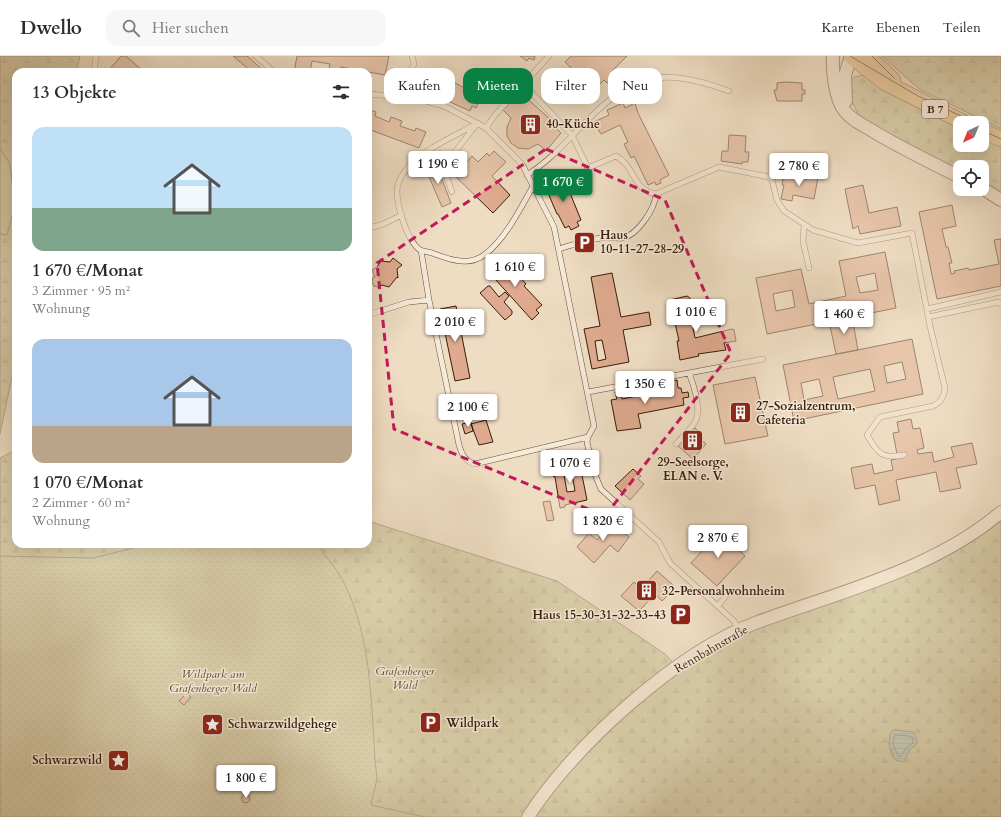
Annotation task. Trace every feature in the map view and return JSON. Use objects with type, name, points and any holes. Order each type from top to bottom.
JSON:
[{"type":"main road","name":"B 7","points":[[851,56],[875,76],[953,117]]},
{"type":"main road","name":"B 7","points":[[871,58],[906,93]]},
{"type":"main road","points":[[989,134],[1001,139]]},
{"type":"street","points":[[833,56],[833,68],[842,109],[887,139],[953,173]]},
{"type":"street","points":[[851,56],[845,75],[845,91],[851,112],[858,121]]},
{"type":"street","points":[[989,192],[1001,200]]},
{"type":"street","name":"Rennbahnstraße","points":[[528,817],[558,775],[624,710],[679,666],[739,631],[918,563],[963,540],[1001,512]]},
{"type":"lane","points":[[94,68],[96,56]]},
{"type":"lane","points":[[256,56],[270,68]]},
{"type":"lane","points":[[412,56],[414,64],[412,68]]},
{"type":"lane","points":[[533,73],[549,56]]},
{"type":"lane","points":[[527,175],[543,166],[572,135],[620,91],[636,83],[655,77],[683,78],[729,91]]},
{"type":"lane","points":[[372,94],[384,95]]},
{"type":"lane","points":[[533,94],[572,135],[588,168],[616,156],[628,165],[641,188],[656,194],[719,167],[769,177],[772,180],[780,206],[804,226],[858,243],[912,233],[928,317],[945,388],[942,400],[933,406],[880,417],[867,435],[874,447],[883,456],[893,457],[904,455]]},
{"type":"lane","points":[[436,104],[444,106],[486,128],[522,164],[554,227],[573,330],[588,392],[594,426],[588,436],[587,442],[593,470],[601,489],[656,539],[670,564],[734,621],[739,631]]},
{"type":"lane","points":[[486,128],[506,104]]},
{"type":"lane","points":[[452,192],[443,167],[478,123]]},
{"type":"lane","points":[[478,123],[424,154],[403,174],[397,191],[407,231],[421,250],[429,300],[461,453],[466,460],[475,464],[588,436]]},
{"type":"lane","points":[[421,250],[455,261],[471,260],[484,255],[502,237],[534,186]]},
{"type":"lane","points":[[559,249],[602,237],[622,238],[630,236],[645,220],[656,199],[656,194]]},
{"type":"lane","points":[[372,227],[381,225],[402,215]]},
{"type":"lane","points":[[804,226],[803,241],[808,268]]},
{"type":"lane","points":[[927,309],[1001,292]]},
{"type":"lane","points":[[372,314],[409,302],[429,300]]},
{"type":"lane","points":[[928,317],[999,302],[1001,304]]},
{"type":"lane","points":[[588,392],[763,359]]},
{"type":"lane","points":[[676,444],[694,424],[697,418],[696,401],[689,373]]},
{"type":"lane","points":[[718,606],[728,593]]},
{"type":"highlighted area","points":[[546,149],[665,200],[731,353],[605,516],[394,429],[377,263]]},
{"type":"green space","points":[[0,56],[80,56],[77,68],[12,68],[12,181],[10,164],[0,148]]},
{"type":"green space","points":[[882,56],[1001,56],[1001,129],[989,123],[989,116],[974,116],[919,89]]},
{"type":"green space","points":[[863,75],[953,124],[953,152],[989,152],[989,141],[1001,147],[1001,196],[989,189],[989,160],[953,160],[953,170],[871,125],[859,116],[850,97],[850,81],[854,77]]},
{"type":"green space","points":[[0,148],[10,164],[12,181],[12,217],[7,235],[0,234]]},
{"type":"green space","points":[[12,217],[12,377],[0,434],[0,234],[7,235]]},
{"type":"green space","name":"Grafenberger Wald","points":[[12,452],[12,548],[372,548],[372,522],[557,581],[665,654],[680,670],[705,653],[757,628],[919,566],[1001,515],[1001,817],[0,817],[0,458]],"holes":[[[897,730],[913,732],[915,746],[910,749],[904,761],[898,761],[891,752],[889,743],[890,734],[892,731]]]},
{"type":"green space","name":"Wildpark am Grafenberger Wald","points":[[134,548],[320,548],[345,585],[354,605],[365,648],[371,692],[377,779],[371,805],[425,817],[0,817],[0,556],[93,558]]},
{"type":"water","points":[[894,730],[913,732],[916,736],[917,744],[910,749],[902,762],[895,759],[889,745],[890,734]]},
{"type":"building","points":[[121,56],[126,56],[140,68],[111,68]]},
{"type":"building","points":[[233,56],[247,56],[260,68],[247,68]]},
{"type":"building","points":[[297,56],[389,56],[386,68],[384,68],[384,75],[372,73],[372,68],[329,68],[330,64],[312,61],[311,68],[295,68]]},
{"type":"building","points":[[520,56],[535,56],[534,60],[529,58],[527,61]]},
{"type":"building","points":[[571,56],[627,56],[615,68],[608,68],[608,82],[607,83],[604,80],[600,84],[600,68],[571,68],[565,62]]},
{"type":"building","points":[[455,83],[463,87],[463,104],[478,104],[476,108],[472,106],[470,111],[455,104]]},
{"type":"building","points":[[777,83],[802,83],[802,90],[805,90],[805,94],[802,94],[802,101],[777,101],[774,90],[777,90]]},
{"type":"building","name":"40-Küche","points":[[509,104],[533,104],[550,119],[548,121],[561,133],[546,151],[538,144],[528,149],[518,148],[511,143],[507,136],[507,127],[511,118],[503,110]]},
{"type":"building","points":[[621,104],[623,104],[625,108],[635,104],[638,113],[669,175],[660,180],[661,183],[656,185],[655,182],[648,185],[634,156],[631,158],[624,144],[628,142],[620,125],[601,134],[594,122],[609,115],[607,110]]},
{"type":"building","points":[[372,110],[376,112],[375,116],[389,122],[391,117],[402,121],[400,126],[415,131],[416,128],[426,132],[419,148],[372,130]]},
{"type":"building","points":[[729,135],[746,136],[745,152],[749,152],[748,162],[742,162],[742,164],[721,161],[722,151],[728,151]]},
{"type":"building","points":[[494,151],[506,162],[492,176],[510,195],[493,213],[451,172],[463,160],[466,163],[472,156],[478,162],[487,153],[489,156]]},
{"type":"building","points":[[436,164],[451,203],[442,207],[427,172],[425,173],[423,170]]},
{"type":"building","points":[[786,172],[797,174],[796,177],[807,179],[808,175],[818,177],[814,199],[793,195],[792,201],[781,199],[784,185],[782,185],[783,179],[785,179]]},
{"type":"building","points":[[554,177],[556,181],[562,179],[568,193],[570,193],[581,220],[577,222],[579,226],[571,230],[569,226],[565,228],[557,214],[545,186],[550,184],[548,180]]},
{"type":"building","points":[[863,185],[869,213],[897,207],[901,226],[860,234],[858,226],[853,229],[845,189]]},
{"type":"building","points":[[952,205],[956,226],[942,229],[946,247],[948,247],[952,263],[949,263],[951,274],[955,273],[954,271],[968,268],[969,270],[999,264],[994,240],[1001,239],[1001,286],[937,299],[919,212]]},
{"type":"building","points":[[885,252],[896,308],[767,334],[756,278],[801,269],[809,304],[846,296],[839,261]],"holes":[[[875,273],[878,290],[860,293],[856,277]],[[792,290],[795,307],[776,311],[773,294]]]},
{"type":"building","points":[[393,258],[402,265],[397,269],[398,278],[397,277],[389,287],[382,285],[378,287],[374,286],[372,282],[373,277],[375,277],[372,270],[377,267],[381,261],[390,262]]},
{"type":"building","points":[[499,258],[517,277],[518,275],[526,284],[524,286],[542,305],[536,310],[539,313],[532,320],[486,269]]},
{"type":"building","points":[[612,273],[621,317],[649,312],[651,325],[623,330],[629,362],[592,369],[584,329],[600,326],[591,277]],"holes":[[[602,340],[606,359],[598,361],[595,341]]]},
{"type":"building","points":[[490,286],[499,297],[505,292],[509,296],[504,302],[512,311],[512,314],[505,320],[480,293]]},
{"type":"building","points":[[687,296],[690,298],[690,307],[693,315],[691,317],[695,325],[693,328],[695,338],[732,329],[734,330],[736,341],[724,343],[726,350],[698,354],[699,356],[680,360],[677,341],[679,341],[670,300]]},
{"type":"building","points":[[456,306],[470,378],[455,381],[440,309]]},
{"type":"building","points":[[852,317],[858,350],[836,354],[829,321]]},
{"type":"building","points":[[912,339],[923,394],[794,421],[783,365]],"holes":[[[902,362],[906,379],[887,383],[884,366]],[[870,369],[875,391],[838,399],[833,377]],[[819,379],[823,396],[804,400],[801,383]]]},
{"type":"building","name":"27-Sozialzentrum, Cafeteria","points":[[755,377],[768,436],[725,444],[713,385]]},
{"type":"building","points":[[677,380],[678,388],[681,388],[682,393],[688,392],[689,397],[683,398],[684,405],[638,414],[641,428],[617,431],[611,400],[617,399],[615,392],[620,391],[622,399],[666,390],[665,385],[671,384],[670,381]]},
{"type":"building","points":[[911,419],[913,429],[920,428],[924,448],[917,450],[918,454],[932,452],[934,462],[954,457],[951,447],[972,443],[977,464],[956,468],[961,488],[940,492],[936,472],[896,480],[900,500],[879,505],[875,485],[855,489],[851,468],[872,464],[874,474],[893,470],[891,460],[905,457],[897,454],[893,433],[899,432],[897,422]]},
{"type":"building","points":[[486,420],[493,442],[479,445],[471,424]]},
{"type":"building","points":[[471,422],[473,431],[465,434],[462,424]]},
{"type":"building","name":"29-Seelsorge, ELAN e. V.","points":[[695,428],[703,435],[700,438],[706,444],[693,459],[678,446]]},
{"type":"building","points":[[579,460],[587,500],[565,505],[565,507],[560,508],[555,477],[553,476],[561,475],[558,474],[556,465]],"holes":[[[572,474],[575,491],[567,492],[564,475]]]},
{"type":"building","points":[[633,469],[641,476],[638,479],[644,484],[630,500],[615,486]]},
{"type":"building","points":[[550,501],[554,520],[547,521],[543,502]]},
{"type":"building","points":[[613,522],[629,537],[618,552],[610,545],[594,563],[577,547],[589,533],[597,540]]},
{"type":"building","points":[[719,532],[745,556],[717,586],[691,563]]},
{"type":"building","name":"32-Personalwohnheim","points":[[657,571],[673,585],[665,594],[667,596],[662,601],[655,594],[639,611],[621,596],[634,582],[641,589]]},
{"type":"building","points":[[187,693],[191,697],[184,705],[179,701]]},
{"type":"building","points":[[244,795],[249,796],[250,800],[247,803],[243,802],[241,798]]},
{"type":"tram line","points":[[850,56],[918,96],[961,116]]},
{"type":"tram line","points":[[872,56],[895,79]]},
{"type":"tram line","points":[[989,133],[1001,139]]},
{"type":"place","name":"40-Küche","points":[[530,124]]},
{"type":"place","name":"Haus 10-11-27-28-29","points":[[585,242]]},
{"type":"place","name":"27-Sozialzentrum, Cafeteria","points":[[741,413]]},
{"type":"place","name":"29-Seelsorge, ELAN e. V.","points":[[693,441]]},
{"type":"place","name":"32-Personalwohnheim","points":[[647,591]]},
{"type":"place","name":"Haus 15-30-31-32-33-43","points":[[681,615]]},
{"type":"place","name":"Wildpark","points":[[430,723]]},
{"type":"place","name":"Schwarzwildgehege","points":[[212,724]]},
{"type":"place","name":"Schwarzwild","points":[[118,760]]}]
